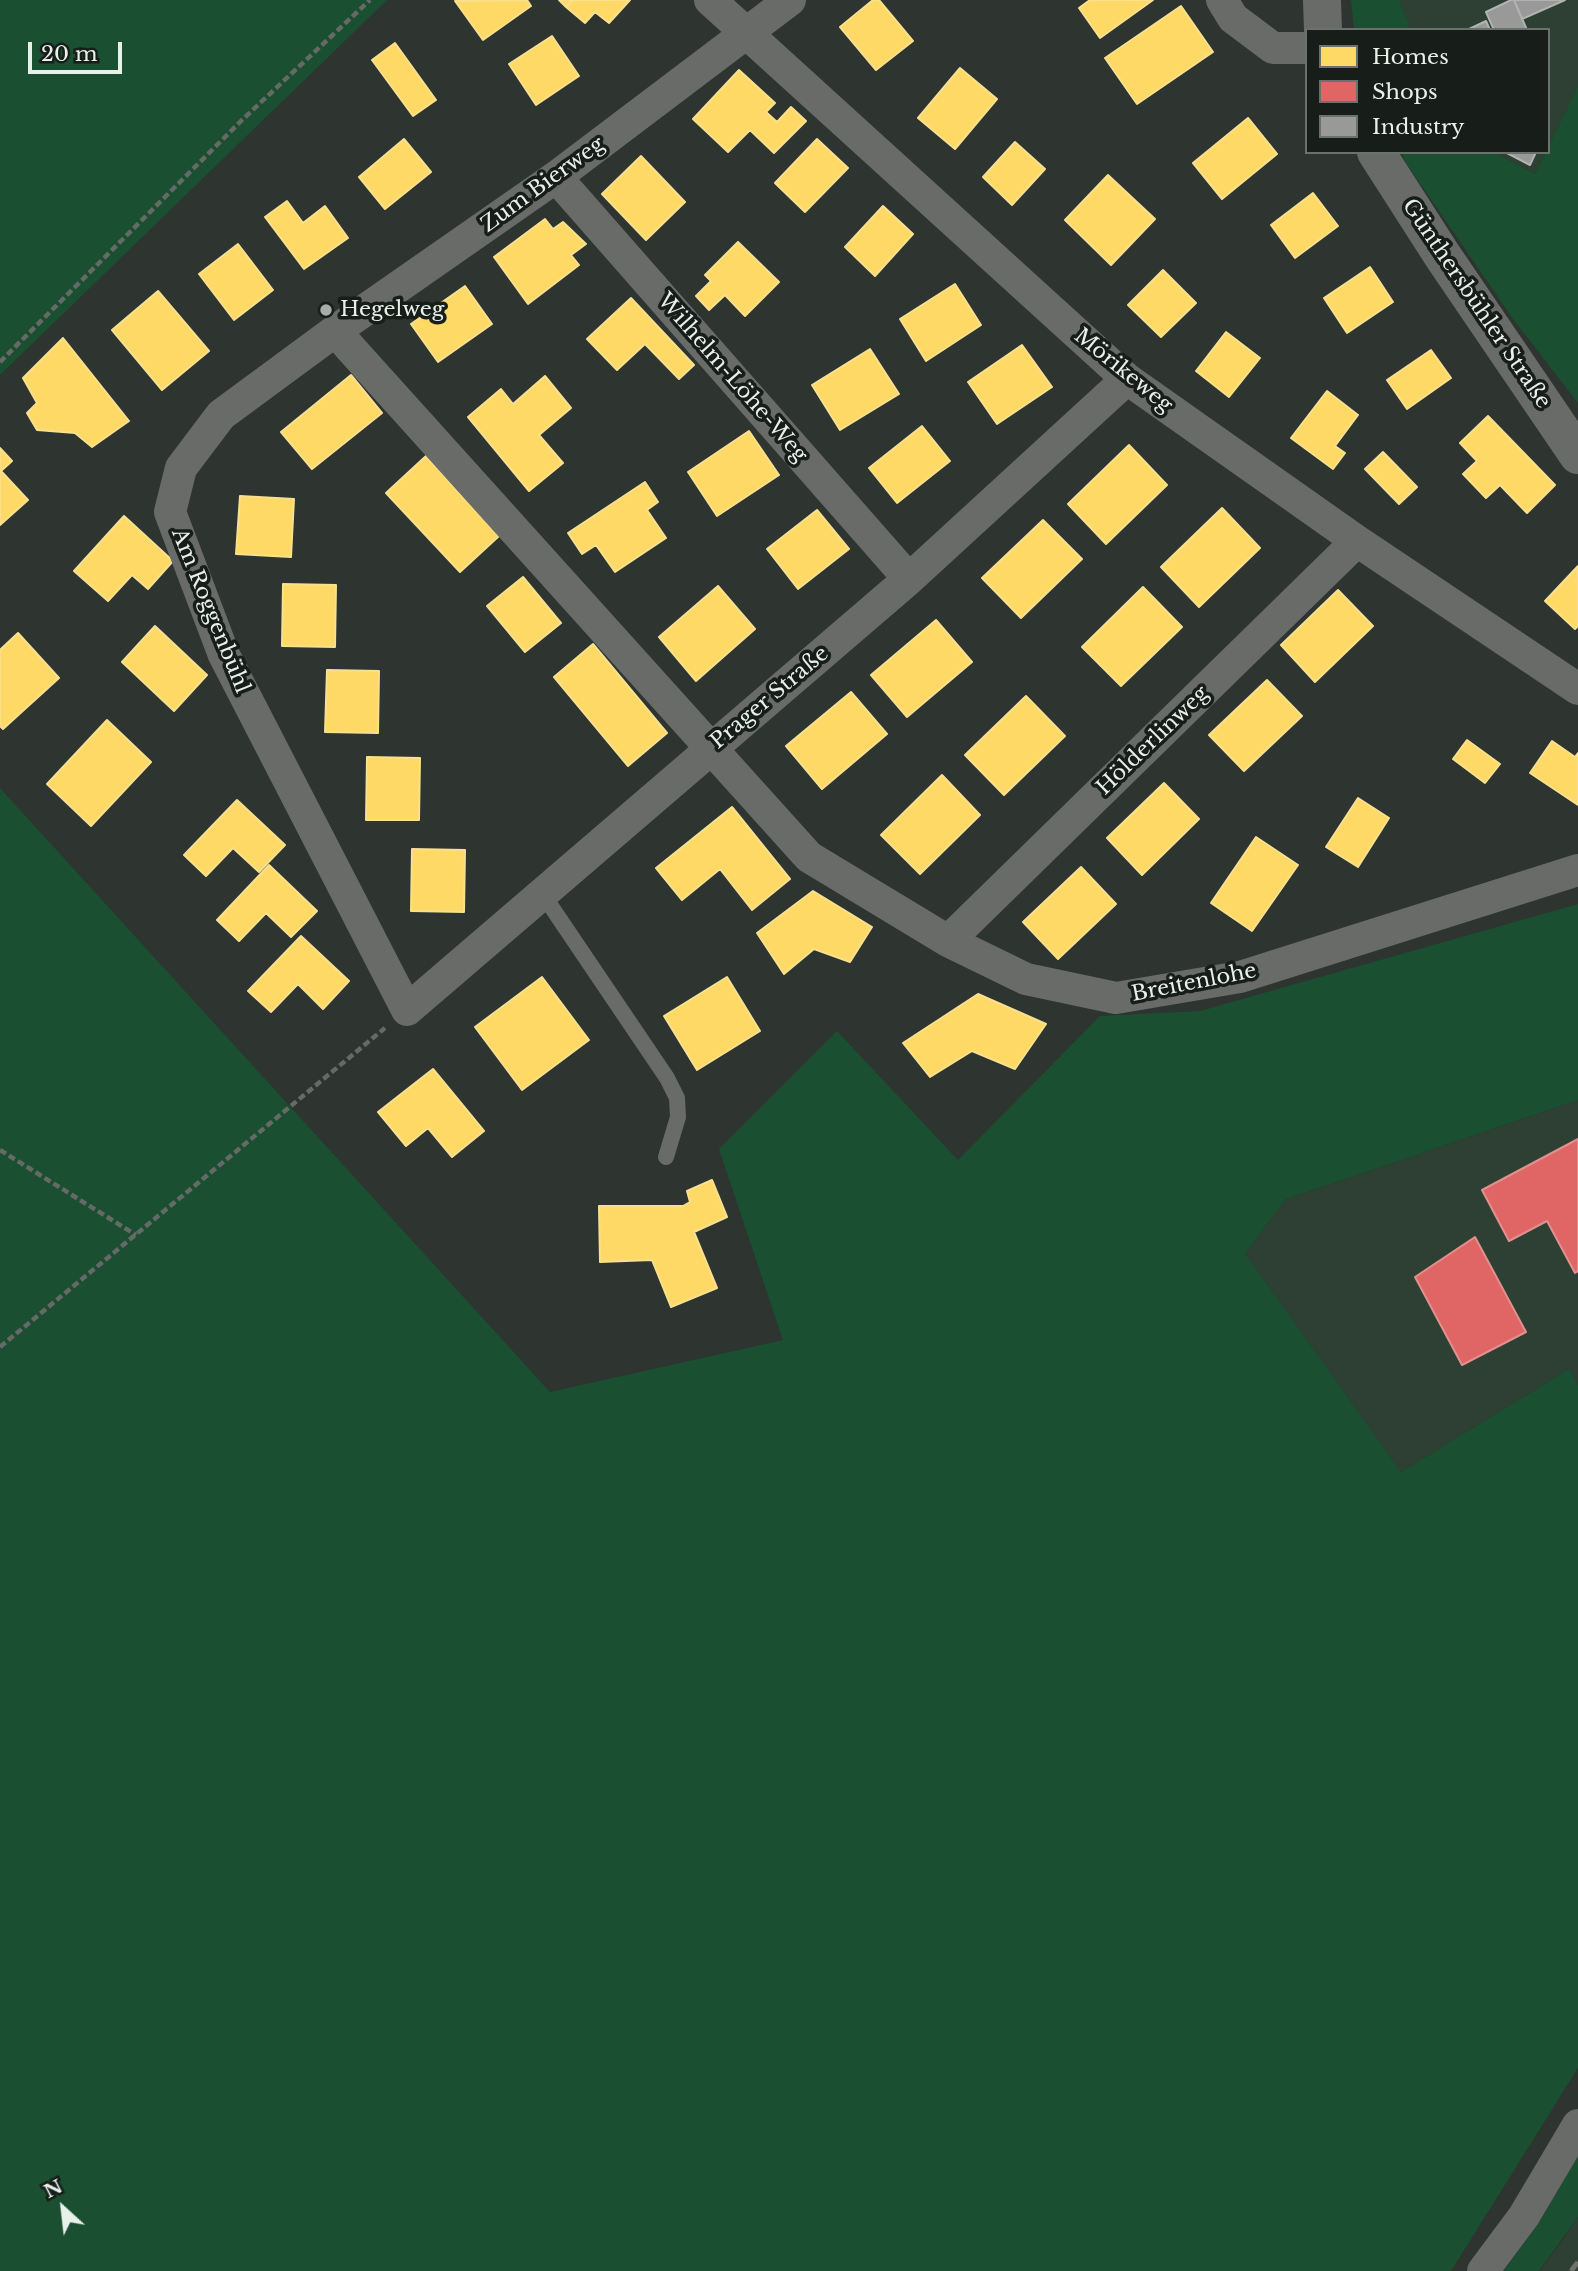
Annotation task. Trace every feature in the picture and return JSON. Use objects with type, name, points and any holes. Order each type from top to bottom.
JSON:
[{"type":"street","name":"Mörikeweg","points":[[710,0],[1127,379],[1357,541],[1578,689]]},
{"type":"street","name":"Zum Bierweg","points":[[335,331],[556,177],[790,0]]},
{"type":"street","points":[[1222,0],[1233,18],[1273,48],[1305,48]]},
{"type":"street","points":[[1322,0],[1323,28]]},
{"type":"street","name":"Günthersbühler Straße","points":[[1377,154],[1442,255],[1578,455]]},
{"type":"street","name":"Wilhelm-Löhe-Weg","points":[[556,177],[909,579]]},
{"type":"street","points":[[335,331],[710,748]]},
{"type":"street","name":"Am Roggenbühl","points":[[335,331],[221,415],[181,468],[170,512],[224,655],[407,1010]]},
{"type":"street","name":"Prager Straße","points":[[407,1010],[909,579],[1127,379]]},
{"type":"street","name":"Hölderlinweg","points":[[948,941],[1357,541]]},
{"type":"street","name":"Breitenlohe","points":[[710,748],[809,857],[948,941],[1026,979],[1116,998],[1240,977],[1578,870]]},
{"type":"street","points":[[1483,2271],[1524,2216],[1578,2125]]},
{"type":"lane","points":[[542,893],[667,1077],[677,1098],[678,1117],[666,1157]]},
{"type":"path","points":[[0,362],[242,120],[370,0]]},
{"type":"path","points":[[0,1347],[407,1010]]},
{"type":"path","points":[[0,1150],[136,1235]]},
{"type":"shaded area","points":[[1399,0],[1578,0],[1578,86],[1550,143],[1550,28],[1410,28]]},
{"type":"shaded area","points":[[1498,154],[1545,154],[1535,174]]},
{"type":"shaded area","points":[[1578,1100],[1578,1385],[1569,1369],[1401,1472],[1245,1253],[1286,1199]]},
{"type":"shaded area","points":[[1578,2217],[1578,2271],[1540,2271],[1562,2241]]},
{"type":"green space","points":[[0,0],[387,0],[0,375]]},
{"type":"green space","points":[[1351,0],[1399,0],[1410,28],[1354,28]]},
{"type":"green space","points":[[1578,86],[1578,403],[1513,319],[1402,154],[1498,154],[1535,174],[1545,154],[1550,154],[1550,143]]},
{"type":"green space","points":[[0,788],[550,1392],[783,1340],[719,1149],[837,1031],[958,1160],[1100,1016],[1200,1011],[1578,904],[1578,1100],[1286,1199],[1245,1253],[1401,1472],[1569,1369],[1578,1385],[1578,2068],[1451,2271],[0,2271]]},
{"type":"green space","points":[[1578,2156],[1578,2217],[1539,2271],[1504,2271],[1542,2218]]},
{"type":"building: Homes","points":[[527,0],[531,6],[483,40],[455,1]]},
{"type":"building: Homes","points":[[559,0],[573,0],[566,7]]},
{"type":"building: Homes","points":[[573,0],[630,0],[609,23],[595,12],[585,23],[566,7]]},
{"type":"building: Homes","points":[[873,0],[879,0],[913,41],[876,70],[840,27]]},
{"type":"building: Homes","points":[[1090,0],[1153,0],[1100,38],[1079,8]]},
{"type":"building: Homes","points":[[1181,6],[1213,52],[1137,104],[1105,58]]},
{"type":"building: Homes","points":[[552,36],[579,76],[536,105],[509,64]]},
{"type":"building: Homes","points":[[395,43],[436,100],[413,116],[372,60]]},
{"type":"building: Homes","points":[[960,68],[997,99],[955,149],[918,118]]},
{"type":"building: Homes","points":[[739,70],[775,103],[766,112],[777,122],[791,107],[806,121],[774,153],[750,130],[728,152],[693,119]]},
{"type":"building: Homes","points":[[1248,118],[1277,154],[1222,199],[1193,163]]},
{"type":"building: Homes","points":[[404,139],[431,172],[385,209],[359,177]]},
{"type":"building: Homes","points":[[817,139],[848,168],[805,212],[775,183]]},
{"type":"building: Homes","points":[[1015,142],[1045,169],[1012,205],[983,177]]},
{"type":"building: Homes","points":[[641,156],[685,202],[646,240],[602,194]]},
{"type":"building: Homes","points":[[1108,175],[1155,219],[1111,265],[1065,220]]},
{"type":"building: Homes","points":[[1313,193],[1338,226],[1295,258],[1271,225]]},
{"type":"building: Homes","points":[[287,201],[303,223],[325,206],[348,238],[304,269],[265,217]]},
{"type":"building: Homes","points":[[883,206],[913,234],[875,276],[845,247]]},
{"type":"building: Homes","points":[[545,219],[553,229],[563,222],[586,244],[571,255],[579,265],[528,304],[494,257]]},
{"type":"building: Homes","points":[[738,242],[779,282],[745,316],[725,295],[709,310],[696,296],[711,281],[705,275]]},
{"type":"building: Homes","points":[[238,244],[273,290],[234,320],[199,274]]},
{"type":"building: Homes","points":[[1370,267],[1393,302],[1347,333],[1324,298]]},
{"type":"building: Homes","points":[[1163,270],[1196,303],[1161,337],[1128,305]]},
{"type":"building: Homes","points":[[955,284],[981,325],[926,361],[900,319]]},
{"type":"building: Homes","points":[[465,286],[492,324],[438,362],[411,324]]},
{"type":"building: Homes","points":[[158,291],[209,351],[162,390],[112,330]]},
{"type":"building: Homes","points":[[631,298],[694,365],[679,379],[645,344],[617,370],[587,339]]},
{"type":"building: Homes","points":[[1226,332],[1260,358],[1229,397],[1196,371]]},
{"type":"building: Homes","points":[[63,338],[129,421],[92,447],[75,433],[37,430],[27,413],[37,403],[23,378]]},
{"type":"building: Homes","points":[[1022,345],[1052,387],[997,424],[968,382]]},
{"type":"building: Homes","points":[[870,349],[899,394],[840,430],[812,385]]},
{"type":"building: Homes","points":[[1431,350],[1451,378],[1407,409],[1387,380]]},
{"type":"building: Homes","points":[[351,375],[382,413],[312,469],[281,432]]},
{"type":"building: Homes","points":[[545,376],[571,408],[539,435],[563,463],[529,491],[468,417],[501,389],[513,404]]},
{"type":"building: Homes","points":[[1327,391],[1358,415],[1335,446],[1345,453],[1333,469],[1291,438]]},
{"type":"building: Homes","points":[[1488,416],[1555,485],[1527,513],[1500,485],[1486,498],[1463,474],[1477,461],[1460,443]]},
{"type":"building: Homes","points":[[922,426],[950,461],[897,503],[869,468]]},
{"type":"building: Homes","points":[[749,431],[779,475],[717,516],[688,472]]},
{"type":"building: Homes","points":[[1129,445],[1167,485],[1106,544],[1068,504]]},
{"type":"building: Homes","points":[[0,448],[12,461],[1,471],[28,500],[0,525]]},
{"type":"building: Homes","points":[[1383,452],[1417,487],[1399,504],[1365,469]]},
{"type":"building: Homes","points":[[426,456],[499,536],[460,572],[386,493]]},
{"type":"building: Homes","points":[[645,482],[658,502],[647,510],[666,538],[615,572],[596,545],[582,554],[568,533]]},
{"type":"building: Homes","points":[[240,496],[294,499],[291,557],[236,554]]},
{"type":"building: Homes","points":[[1222,508],[1260,548],[1199,607],[1161,567]]},
{"type":"building: Homes","points":[[817,510],[849,549],[798,589],[767,549]]},
{"type":"building: Homes","points":[[124,516],[173,561],[148,589],[132,575],[108,601],[74,571]]},
{"type":"building: Homes","points":[[1043,520],[1082,559],[1021,618],[982,578]]},
{"type":"building: Homes","points":[[1578,566],[1578,626],[1575,629],[1545,601]]},
{"type":"building: Homes","points":[[523,577],[561,623],[525,652],[487,606]]},
{"type":"building: Homes","points":[[283,584],[336,585],[335,647],[282,646]]},
{"type":"building: Homes","points":[[718,586],[755,629],[696,681],[659,637]]},
{"type":"building: Homes","points":[[1143,587],[1182,627],[1121,686],[1082,647]]},
{"type":"building: Homes","points":[[1338,590],[1373,626],[1315,682],[1281,645]]},
{"type":"building: Homes","points":[[936,620],[972,662],[907,717],[871,675]]},
{"type":"building: Homes","points":[[155,626],[207,675],[174,711],[122,662]]},
{"type":"building: Homes","points":[[18,633],[59,678],[3,729],[0,726],[0,650]]},
{"type":"building: Homes","points":[[593,644],[667,733],[628,766],[554,677]]},
{"type":"building: Homes","points":[[327,670],[379,671],[378,733],[325,732]]},
{"type":"building: Homes","points":[[1267,680],[1302,716],[1244,771],[1209,735]]},
{"type":"building: Homes","points":[[851,692],[887,734],[822,789],[786,746]]},
{"type":"building: Homes","points":[[1026,696],[1065,736],[1004,795],[965,755]]},
{"type":"building: Homes","points":[[107,720],[151,762],[91,826],[47,784]]},
{"type":"building: Homes","points":[[1467,740],[1500,764],[1485,783],[1453,759]]},
{"type":"building: Homes","points":[[1552,741],[1575,757],[1578,753],[1578,805],[1530,773]]},
{"type":"building: Homes","points":[[367,757],[420,758],[419,820],[366,820]]},
{"type":"building: Homes","points":[[942,775],[980,815],[920,874],[881,835]]},
{"type":"building: Homes","points":[[1164,783],[1199,819],[1142,875],[1107,838]]},
{"type":"building: Homes","points":[[1358,798],[1389,818],[1358,867],[1326,847]]},
{"type":"building: Homes","points":[[237,800],[285,845],[259,872],[233,848],[206,876],[184,855]]},
{"type":"building: Homes","points":[[732,807],[790,879],[752,910],[720,869],[682,900],[656,868]]},
{"type":"building: Homes","points":[[1256,837],[1298,865],[1252,931],[1211,903]]},
{"type":"building: Homes","points":[[412,849],[465,850],[464,912],[411,911]]},
{"type":"building: Homes","points":[[269,865],[317,911],[291,937],[266,913],[239,941],[217,920]]},
{"type":"building: Homes","points":[[1081,867],[1116,904],[1058,959],[1023,922]]},
{"type":"building: Homes","points":[[813,891],[872,927],[850,962],[814,949],[784,974],[757,933]]},
{"type":"building: Homes","points":[[301,936],[349,981],[323,1009],[298,984],[271,1012],[248,991]]},
{"type":"building: Homes","points":[[542,977],[589,1040],[522,1090],[475,1027]]},
{"type":"building: Homes","points":[[727,977],[760,1031],[697,1070],[664,1016]]},
{"type":"building: Homes","points":[[978,994],[1046,1024],[1015,1069],[972,1051],[930,1077],[903,1043]]},
{"type":"building: Homes","points":[[433,1069],[484,1131],[452,1157],[428,1128],[406,1146],[378,1112]]},
{"type":"building: Homes","points":[[712,1180],[727,1217],[694,1232],[717,1288],[671,1307],[652,1260],[600,1262],[599,1206],[683,1206],[690,1202],[687,1191]]},
{"type":"building: Shops","points":[[1578,1139],[1578,1271],[1575,1273],[1547,1221],[1509,1241],[1482,1190]]},
{"type":"building: Shops","points":[[1475,1237],[1526,1332],[1462,1365],[1415,1277]]},
{"type":"building: Industry","points":[[1514,0],[1526,28],[1493,28],[1486,12]]},
{"type":"building: Industry","points":[[1514,0],[1565,0],[1522,19]]},
{"type":"building: Industry","points":[[1486,21],[1489,28],[1471,28]]},
{"type":"building: Industry","points":[[1509,154],[1535,154],[1530,165]]},
{"type":"railway","points":[[1571,2271],[1578,2262]]},
{"type":"place","name":"Hegelweg","points":[[326,310]]}]
